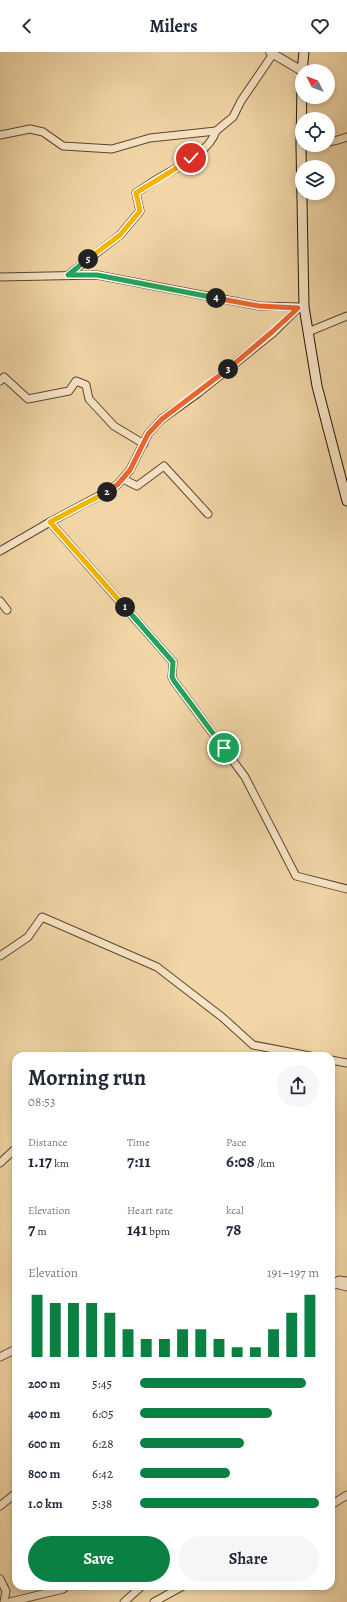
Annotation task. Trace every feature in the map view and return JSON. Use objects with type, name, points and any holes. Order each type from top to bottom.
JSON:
[{"type":"main road","points":[[303,64],[304,52]]},
{"type":"main road","points":[[303,152],[301,307],[308,332],[317,386],[347,501]]},
{"type":"street","points":[[68,275],[126,228],[140,211],[136,193],[154,180],[181,166],[206,146],[216,131],[233,117],[241,101],[272,53],[295,67]]},
{"type":"street","points":[[0,135],[30,129],[43,132],[63,146],[112,150],[150,138],[216,131]]},
{"type":"street","points":[[335,141],[347,137]]},
{"type":"street","points":[[0,276],[97,275],[259,306],[301,307]]},
{"type":"street","points":[[0,551],[108,491],[123,479],[130,470],[148,434],[162,419],[197,394],[301,307]]},
{"type":"street","points":[[308,332],[347,316]]},
{"type":"street","points":[[0,381],[4,377],[28,400],[69,391],[76,380],[86,385],[89,399],[114,426],[144,444]]},
{"type":"street","points":[[123,479],[137,486],[164,466],[208,514]]},
{"type":"street","points":[[50,522],[173,662],[172,677],[174,681],[245,777],[296,876],[347,889]]},
{"type":"street","points":[[0,601],[7,610]]},
{"type":"street","points":[[0,956],[28,937],[42,917],[156,967],[222,1017],[253,1045],[289,1052]]},
{"type":"street","points":[[335,1061],[347,1063]]},
{"type":"street","points":[[0,1163],[12,1152]]},
{"type":"street","points":[[335,1282],[339,1280],[347,1281]]},
{"type":"street","points":[[335,1285],[347,1287]]},
{"type":"street","points":[[0,1357],[12,1351]]},
{"type":"street","points":[[335,1502],[347,1495]]},
{"type":"street","points":[[0,1506],[12,1496]]},
{"type":"street","points":[[0,1579],[6,1591],[4,1602]]},
{"type":"street","points":[[10,1602],[59,1590]]},
{"type":"street","points":[[124,1602],[138,1590]]},
{"type":"street","points":[[154,1602],[176,1590]]},
{"type":"route","points":[[191,158],[181,166],[154,180],[136,193],[140,211],[126,228],[120,235],[68,275],[97,275],[259,306],[298,308],[291,316],[197,394],[162,419],[148,434],[130,470],[118,484],[108,491],[50,522],[173,662],[174,666],[172,677],[174,681],[224,748]]}]
